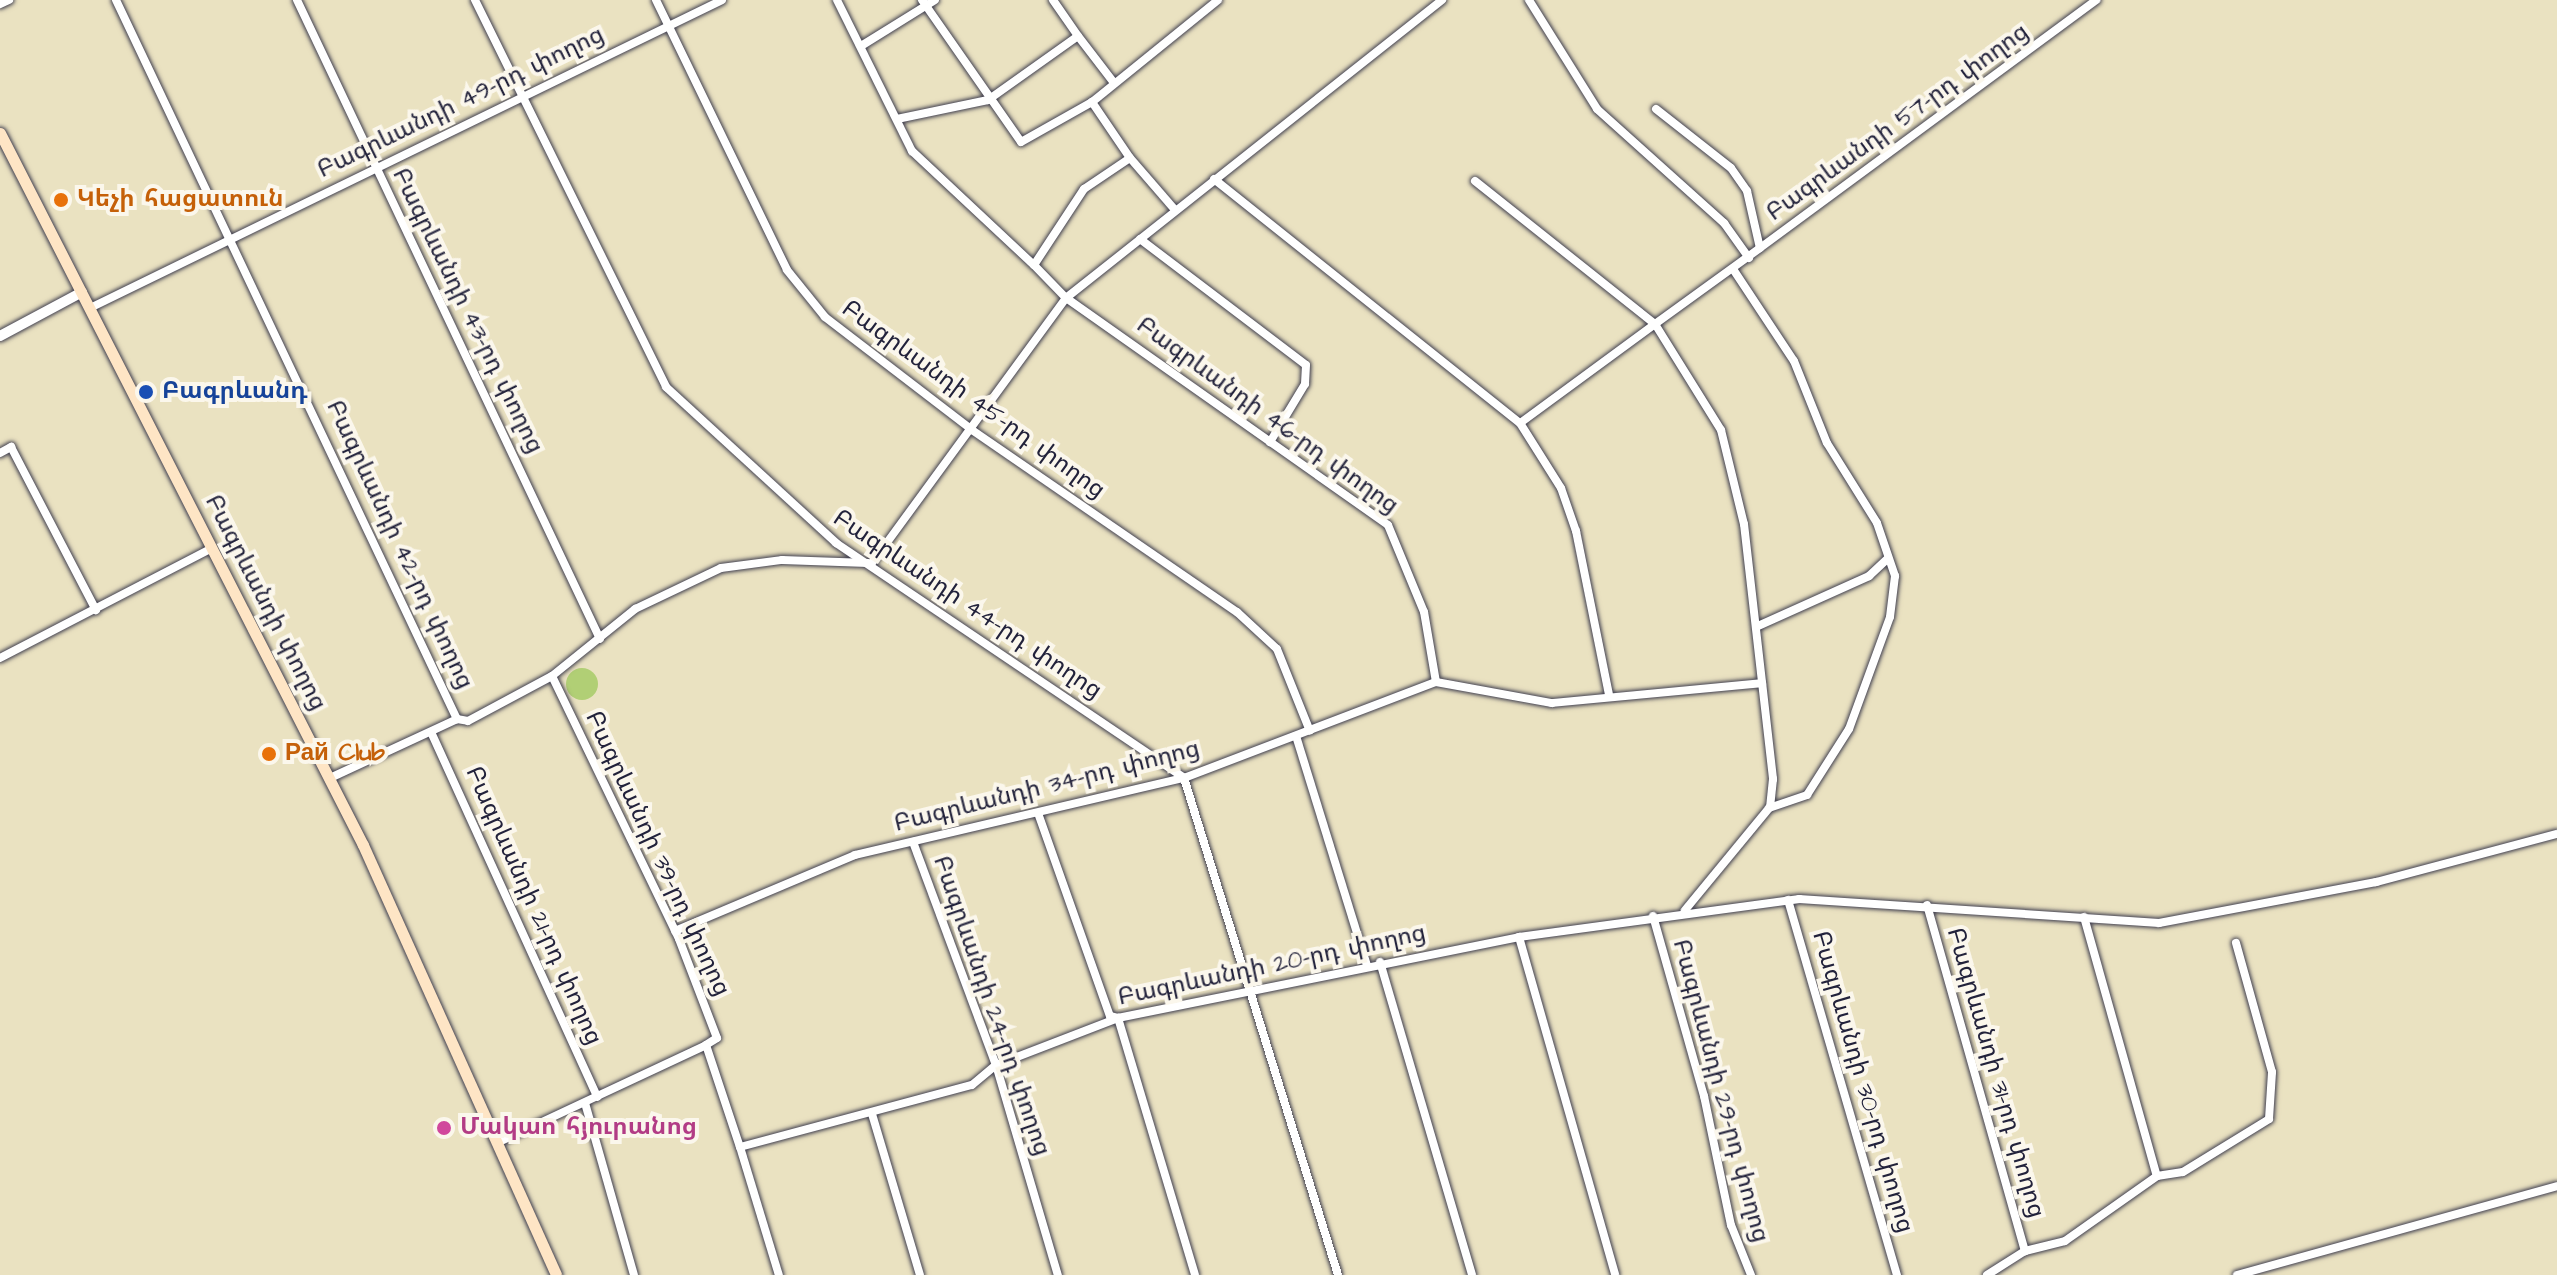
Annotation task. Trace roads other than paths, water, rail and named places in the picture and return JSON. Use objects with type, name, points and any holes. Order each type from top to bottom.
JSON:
[{"type":"main road","name":"Բագրևանդի փողոց","points":[[0,133],[330,778],[556,1275]]},
{"type":"street","points":[[0,4],[9,0]]},
{"type":"street","name":"Բագրևանդի 42-րդ փողոց","points":[[116,0],[457,719]]},
{"type":"street","name":"Բագրևանդի 43-րդ փողոց","points":[[297,0],[600,639]]},
{"type":"street","name":"Բագրևանդի 44-րդ փողոց","points":[[475,0],[666,387],[836,543],[872,563],[1184,778]]},
{"type":"street","name":"Բագրևանդի 45-րդ փողոց","points":[[656,0],[787,270],[825,317],[972,430],[1237,612],[1277,649],[1310,731]]},
{"type":"street","name":"Բագրևանդի 49-րդ փողոց","points":[[90,308],[521,94],[722,0]]},
{"type":"street","points":[[837,0],[912,151],[1034,265],[1084,189],[1130,158]]},
{"type":"street","points":[[861,46],[924,3],[935,0]]},
{"type":"street","points":[[1053,0],[1114,83]]},
{"type":"street","points":[[924,3],[988,100],[1021,142],[1092,102],[1218,0]]},
{"type":"street","points":[[330,778],[457,719],[468,721],[552,676],[635,609],[721,568],[782,560],[872,563],[1066,298],[1442,0]]},
{"type":"street","points":[[1529,0],[1597,109],[1724,223],[1749,258]]},
{"type":"street","name":"Բագրևանդի 57-րդ փողոց","points":[[1520,423],[1749,258],[2096,0]]},
{"type":"street","points":[[897,119],[988,100],[1078,36]]},
{"type":"street","points":[[1092,102],[1130,158],[1175,210]]},
{"type":"street","points":[[1656,109],[1731,168],[1747,191],[1760,248]]},
{"type":"street","points":[[1214,179],[1520,423],[1561,488],[1576,531],[1609,695]]},
{"type":"street","points":[[1475,181],[1655,324],[1721,430],[1744,524],[1773,779],[1769,808],[1685,911]]},
{"type":"street","points":[[1140,239],[1306,365],[1305,384],[1270,442]]},
{"type":"street","name":"Բագրևանդի 46-րդ փողոց","points":[[1034,265],[1066,298],[1398,537],[1424,612],[1436,682]]},
{"type":"street","points":[[1733,269],[1794,361],[1827,443],[1877,523],[1895,576],[1890,617],[1849,729],[1801,800],[1769,808]]},
{"type":"street","points":[[0,336],[82,292]]},
{"type":"street","points":[[0,453],[11,447],[96,610]]},
{"type":"street","points":[[0,658],[212,548]]},
{"type":"street","points":[[1758,626],[1869,576],[1888,558]]},
{"type":"street","name":"Բագրևանդի 39-րդ փողոց","points":[[552,676],[675,931],[717,1038],[706,1045]]},
{"type":"street","points":[[1436,682],[1552,703],[1609,695],[1762,683]]},
{"type":"street","name":"Բագրևանդի 34-րդ փողոց","points":[[675,931],[799,874],[913,842],[1184,778],[1436,682]]},
{"type":"street","name":"Բագրևանդի 21-րդ փողոց","points":[[431,732],[597,1097]]},
{"type":"street","points":[[1296,736],[1367,965]]},
{"type":"street","points":[[1184,778],[1338,1275]]},
{"type":"street","points":[[1038,813],[1110,1016],[1118,1018],[1195,1275]]},
{"type":"street","name":"Բագրևանդի 20-րդ փողոց","points":[[740,1147],[972,1085],[996,1065],[1118,1018],[1250,986],[1519,937],[1685,911],[1788,900],[1927,905],[2159,923],[2376,882],[2557,834]]},
{"type":"street","name":"Բագրևանդի 24-րդ փողոց","points":[[913,842],[996,1065],[1058,1275]]},
{"type":"street","name":"Բագրևանդի 30-րդ փողոց","points":[[1788,900],[1897,1275]]},
{"type":"street","name":"Բագրևանդի 31-րդ փողոց","points":[[1927,905],[2025,1251]]},
{"type":"street","name":"Բագրևանդի 29-րդ փողոց","points":[[1653,916],[1704,1096],[1731,1225],[1751,1275]]},
{"type":"street","points":[[2084,917],[2157,1176]]},
{"type":"street","points":[[1519,937],[1615,1275]]},
{"type":"street","points":[[1987,1275],[2025,1251],[2065,1241],[2157,1176],[2183,1172],[2269,1119],[2272,1072],[2236,943]]},
{"type":"street","points":[[1380,962],[1472,1275]]},
{"type":"street","points":[[497,1143],[706,1045],[779,1275]]},
{"type":"street","points":[[585,1103],[634,1275]]},
{"type":"street","points":[[872,1114],[920,1275]]},
{"type":"street","points":[[2237,1275],[2557,1186]]},
{"type":"place","name":"Կեչի հացատուն","points":[[61,200]]},
{"type":"place","name":"Բագրևանդ","points":[[146,392]]},
{"type":"place","name":"Рай Club","points":[[269,754]]},
{"type":"place","name":"Մակաո հյուրանոց","points":[[444,1128]]}]
